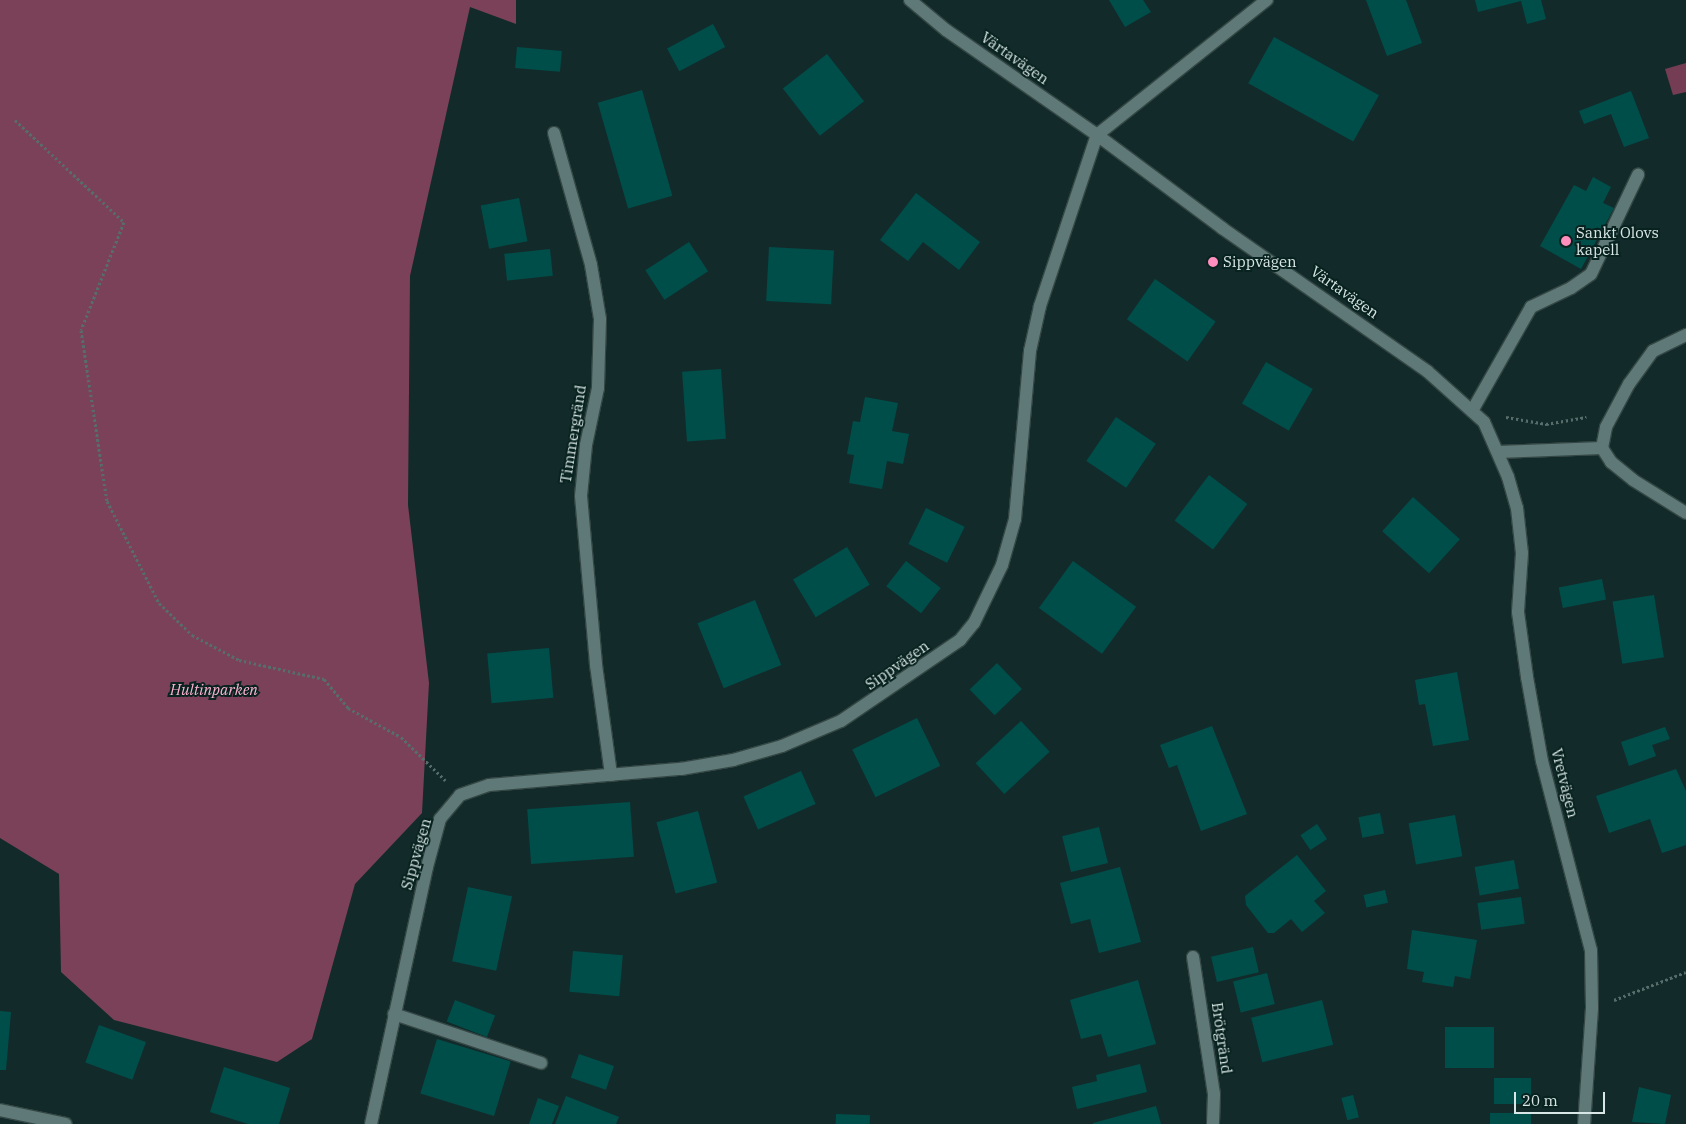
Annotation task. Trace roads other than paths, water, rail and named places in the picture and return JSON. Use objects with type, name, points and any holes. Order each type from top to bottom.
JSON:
[{"type":"street","name":"Värtavägen","points":[[910,0],[946,30],[1097,135],[1222,228],[1428,371],[1484,422],[1498,452]]},
{"type":"street","points":[[1097,135],[1267,0]]},
{"type":"street","name":"Timmergränd","points":[[554,133],[591,265],[600,319],[598,388],[586,445],[581,496],[596,665],[611,775]]},
{"type":"street","name":"Sippvägen","points":[[371,1124],[394,1014],[440,820],[460,795],[489,785],[690,768],[733,760],[782,746],[842,721],[960,640],[974,623],[1002,565],[1015,519],[1030,351],[1040,306],[1097,135]]},
{"type":"street","points":[[1472,411],[1531,307],[1571,288],[1590,274],[1638,175]]},
{"type":"street","points":[[1686,334],[1653,351],[1619,401],[1606,427],[1602,448],[1611,462],[1632,480],[1686,513]]},
{"type":"street","points":[[1498,452],[1602,448]]},
{"type":"street","name":"Vretvägen","points":[[1498,452],[1517,508],[1522,553],[1518,612],[1542,761],[1591,950],[1592,1008],[1584,1124]]},
{"type":"street","name":"Brötgränd","points":[[1193,956],[1214,1094],[1213,1124]]},
{"type":"street","points":[[394,1014],[541,1063]]},
{"type":"street","points":[[0,1110],[66,1124]]},
{"type":"place","name":"Sankt Olovs kapell","points":[[1566,241]]},
{"type":"place","name":"Sippvägen","points":[[1213,262]]},
{"type":"park label","name":"Hultinparken","points":[[214,690]]}]
